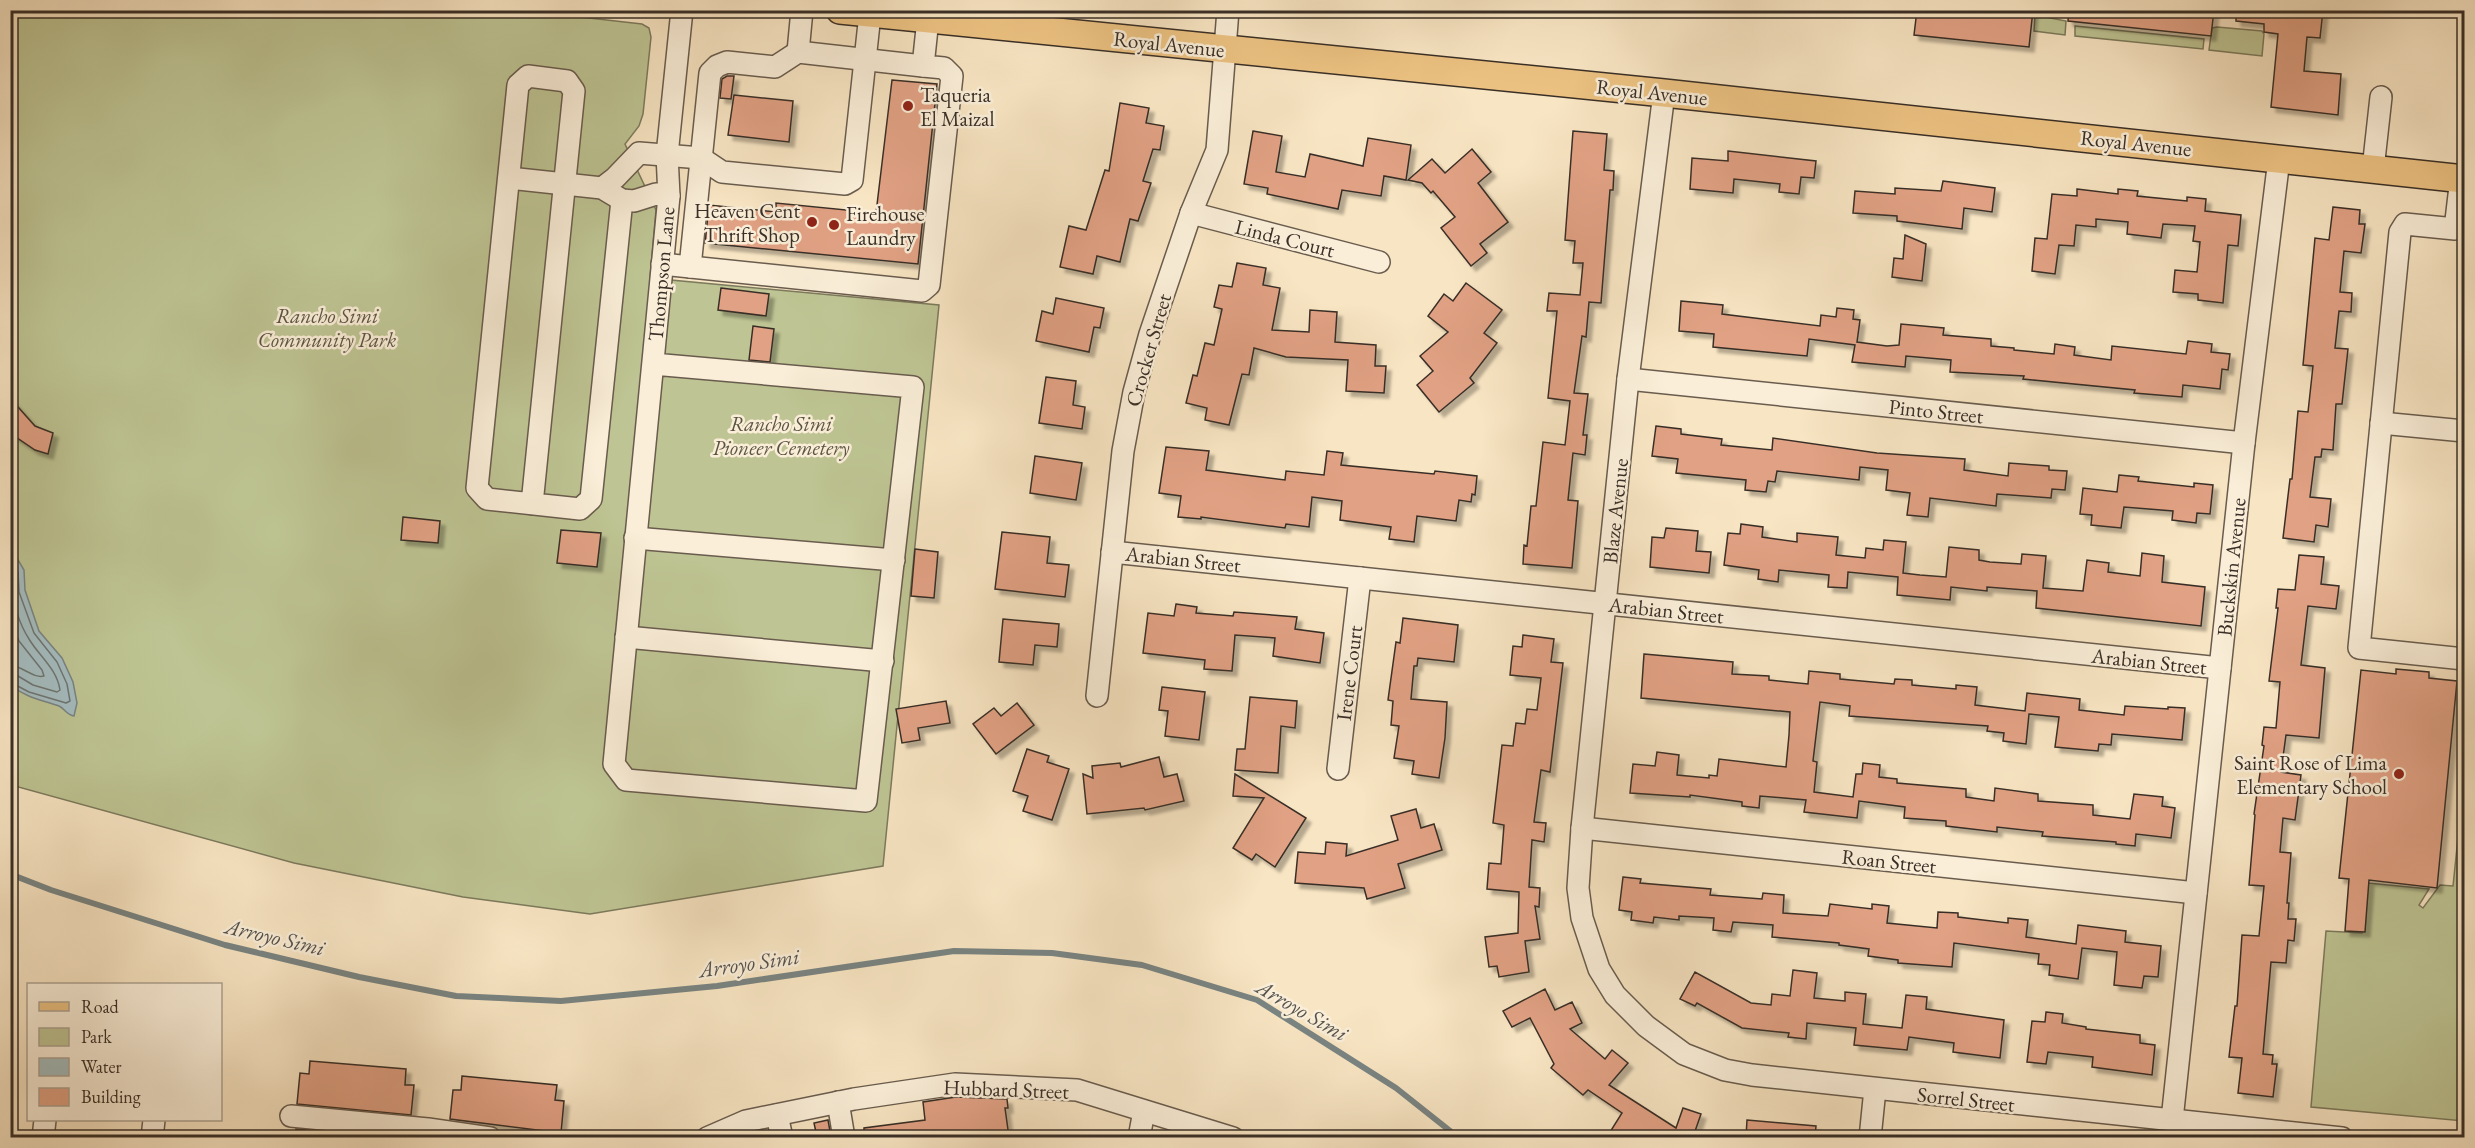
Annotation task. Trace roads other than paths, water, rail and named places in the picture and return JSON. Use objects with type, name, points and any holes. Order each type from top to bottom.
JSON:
[{"type":"main road","name":"Royal Avenue","points":[[840,10],[1664,93],[2463,178]]},
{"type":"street","name":"Thompson Lane","points":[[682,10],[667,155],[669,196],[614,764],[626,780],[866,801],[883,661]]},
{"type":"street","points":[[798,52],[802,10]]},
{"type":"street","name":"Crocker Street","points":[[1097,696],[1123,452],[1134,392],[1150,334],[1191,213],[1217,150],[1228,10]]},
{"type":"street","points":[[602,188],[639,153],[701,158],[722,172],[845,184],[852,180],[870,14]]},
{"type":"street","points":[[923,66],[928,19]]},
{"type":"street","points":[[662,264],[690,267],[922,291],[929,285],[952,76],[944,68],[798,52],[775,67],[727,62],[717,66],[710,73],[690,267]]},
{"type":"street","points":[[532,504],[574,91],[567,81],[528,76],[518,85],[477,488],[487,499],[532,504],[580,509],[591,500],[622,200]]},
{"type":"street","name":"Blaze Avenue","points":[[1615,995],[1599,969],[1588,940],[1578,888],[1582,828],[1628,379],[1664,93]]},
{"type":"street","points":[[2373,169],[2381,97]]},
{"type":"street","name":"Buckskin Avenue","points":[[2172,1120],[2244,443],[2279,159]]},
{"type":"street","points":[[509,178],[602,188],[622,200],[634,201],[656,195],[669,196]]},
{"type":"street","points":[[2463,178],[2460,229],[2405,224],[2400,232],[2359,648],[2464,659]]},
{"type":"street","name":"Linda Court","points":[[1191,213],[1379,262]]},
{"type":"street","points":[[626,637],[883,661],[913,387],[652,364]]},
{"type":"street","name":"Pinto Street","points":[[1628,379],[2244,443]]},
{"type":"street","points":[[2381,423],[2464,431]]},
{"type":"street","points":[[635,538],[894,560]]},
{"type":"street","name":"Arabian Street","points":[[1112,552],[2220,668]]},
{"type":"street","name":"Irene Court","points":[[1338,769],[1360,578]]},
{"type":"street","name":"Roan Street","points":[[1582,828],[2196,893]]},
{"type":"street","name":"Sorrel Street","points":[[1615,995],[1646,1026],[1684,1054],[1725,1071],[2298,1135],[2342,1137]]},
{"type":"street","name":"Hubbard Street","points":[[707,1137],[746,1121],[838,1102],[955,1084],[1077,1090],[1144,1111],[1198,1133],[1233,1137]]},
{"type":"street","points":[[1870,1137],[1875,1089]]},
{"type":"street","points":[[838,1102],[844,1137]]},
{"type":"street","points":[[1139,1137],[1144,1111]]},
{"type":"street","points":[[777,1115],[782,1137]]},
{"type":"street","points":[[291,1116],[427,1133],[490,1137]]},
{"type":"street","points":[[43,1137],[45,1121]]},
{"type":"street","points":[[152,1137],[154,1121]]},
{"type":"water","points":[[11,548],[24,570],[25,590],[39,631],[62,658],[73,682],[77,703],[74,716],[59,706],[29,696],[11,686]]},
{"type":"waterway","name":"Arroyo Simi","points":[[10,874],[51,890],[225,945],[359,977],[456,996],[561,1001],[717,986],[954,951],[1052,953],[1142,965],[1257,1000],[1396,1088],[1459,1138]]},
{"type":"place","name":"Taqueria El Maizal","points":[[908,106]]},
{"type":"place","name":"Heaven Cent Thrift Shop","points":[[812,222]]},
{"type":"place","name":"Firehouse Laundry","points":[[834,225]]},
{"type":"place","name":"Saint Rose of Lima Elementary School","points":[[2399,774]]},
{"type":"park label","name":"Rancho Simi Community Park","points":[[327,327]]},
{"type":"park label","name":"Rancho Simi Pioneer Cemetery","points":[[781,435]]}]
